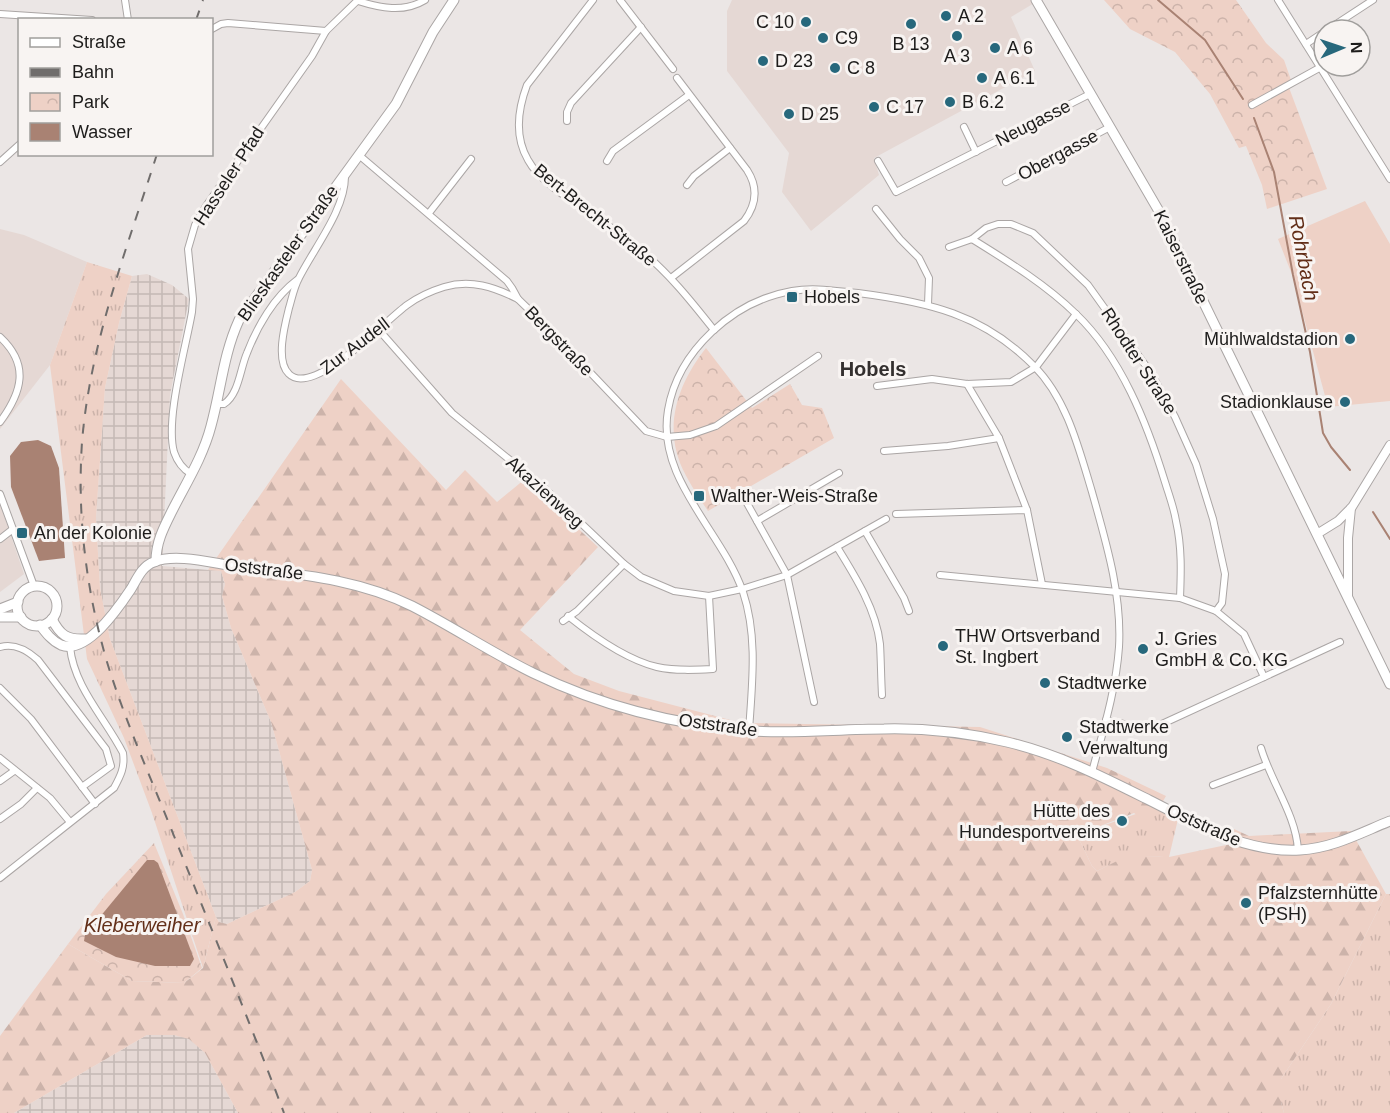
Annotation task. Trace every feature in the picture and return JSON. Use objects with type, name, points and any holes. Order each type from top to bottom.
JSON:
[{"type":"main road","name":"Blieskasteler Straße","points":[[156,561],[157,545],[163,529],[206,443],[217,404],[228,349],[239,320],[396,104],[433,32],[454,0]]},
{"type":"main road","name":"Kaiserstraße","points":[[1036,0],[1160,213],[1390,684]]},
{"type":"main road","name":"Oststraße","points":[[156,561],[173,559],[216,563],[303,574],[350,584],[403,601],[533,673],[586,695],[629,709],[681,721],[749,731],[824,732],[881,729],[946,732],[1027,747],[1057,756],[1092,772],[1219,835],[1259,847],[1298,850],[1344,841],[1390,821]]},
{"type":"main road","points":[[40,625],[57,643],[87,639],[103,627],[141,572],[156,561]]},
{"type":"main road","points":[[34,586],[47,588],[55,597],[57,608],[52,619],[40,625],[29,624],[21,617],[18,610],[18,602],[22,593],[34,586]]},
{"type":"main road","points":[[0,609],[18,602]]},
{"type":"main road","points":[[0,617],[21,617]]},
{"type":"main road","points":[[52,619],[57,630],[70,643]]},
{"type":"street","points":[[125,0],[128,18]]},
{"type":"street","points":[[358,0],[378,7],[398,8],[411,7],[425,0]]},
{"type":"street","name":"Hasseler Pfad","points":[[191,474],[177,459],[173,450],[176,392],[192,312],[193,299],[188,249],[190,238],[206,206],[312,56],[326,31],[358,0]]},
{"type":"street","name":"Bert-Brecht-Straße","points":[[593,0],[527,85],[521,100],[518,119],[519,133],[528,160],[547,182],[635,246],[671,278],[714,330]]},
{"type":"street","points":[[620,0],[673,69]]},
{"type":"street","points":[[1278,0],[1312,53]]},
{"type":"street","points":[[1346,18],[1373,0]]},
{"type":"street","points":[[0,14],[61,18]]},
{"type":"street","points":[[213,28],[228,23],[326,31]]},
{"type":"street","points":[[567,121],[567,112],[571,103],[641,27]]},
{"type":"street","points":[[1306,44],[1312,40]]},
{"type":"street","points":[[1252,105],[1312,72]]},
{"type":"street","points":[[671,278],[734,229],[750,213],[755,195],[755,186],[747,170],[677,78]]},
{"type":"street","points":[[1328,78],[1390,179]]},
{"type":"street","name":"Neugasse","points":[[878,161],[896,192],[1090,94]]},
{"type":"street","points":[[607,161],[614,151],[689,95]]},
{"type":"street","name":"Neugasse","points":[[964,127],[976,152]]},
{"type":"street","name":"Obergasse","points":[[1006,182],[1110,128]]},
{"type":"street","points":[[0,162],[18,146]]},
{"type":"street","points":[[687,185],[694,176],[730,148]]},
{"type":"street","name":"Bergstraße","points":[[360,156],[507,281],[518,299],[646,431],[667,437]]},
{"type":"street","points":[[429,213],[471,159]]},
{"type":"street","points":[[1382,166],[1390,161]]},
{"type":"street","name":"Zur Audell","points":[[345,174],[344,188],[337,208],[298,280],[286,319],[283,363],[291,376],[300,380],[324,372],[409,304],[445,287],[458,284],[484,285],[518,299]]},
{"type":"street","points":[[876,209],[919,258],[929,278],[928,304]]},
{"type":"street","name":"Rhodter Straße","points":[[950,247],[972,239],[986,228],[1011,224],[1033,233],[1088,285],[1151,373],[1175,417],[1196,464],[1213,519],[1225,574],[1222,603],[1216,611]]},
{"type":"street","points":[[972,239],[1032,276],[1076,314],[1098,338],[1127,385],[1153,442],[1176,521],[1182,564],[1180,598]]},
{"type":"street","points":[[217,404],[229,401],[247,352],[265,318],[284,292],[298,280]]},
{"type":"street","points":[[749,731],[753,640],[747,605],[730,562],[676,475],[667,437],[668,411],[679,374],[695,350],[714,330],[741,310],[777,294],[801,289],[828,290],[928,304],[949,310],[982,326],[1007,342],[1036,367],[1055,395],[1078,448],[1100,519],[1116,592],[1119,647],[1106,720],[1092,772]]},
{"type":"street","points":[[877,386],[932,379],[967,384],[1011,382],[1036,367],[1076,314]]},
{"type":"street","name":"Akazienweg","points":[[378,329],[452,413],[542,486],[624,564],[641,577],[674,591],[710,596],[742,589]]},
{"type":"street","points":[[0,337],[15,355],[20,376],[14,401],[0,422]]},
{"type":"street","points":[[667,437],[690,435],[716,426],[818,356]]},
{"type":"street","points":[[967,384],[999,438],[1027,510],[1042,584]]},
{"type":"street","points":[[884,451],[948,446],[999,438]]},
{"type":"street","points":[[1317,534],[1338,521],[1354,504],[1390,445]]},
{"type":"street","points":[[757,521],[839,473]]},
{"type":"street","points":[[0,494],[34,586]]},
{"type":"street","points":[[743,496],[787,575],[814,702]]},
{"type":"street","points":[[1348,600],[1347,562],[1354,504]]},
{"type":"street","points":[[896,514],[1027,510]]},
{"type":"street","points":[[742,589],[787,575],[886,519]]},
{"type":"street","points":[[0,539],[13,529]]},
{"type":"street","points":[[865,531],[904,598],[909,611]]},
{"type":"street","points":[[837,547],[855,576],[874,620],[880,644],[882,695]]},
{"type":"street","points":[[624,564],[565,619],[620,652],[657,667],[713,669],[710,596]]},
{"type":"street","points":[[940,575],[1180,598],[1216,611],[1244,634],[1264,677]]},
{"type":"street","points":[[1106,720],[1141,728],[1162,724],[1340,642]]},
{"type":"street","points":[[0,879],[114,788],[122,775],[123,753],[79,681],[72,661],[70,643]]},
{"type":"street","points":[[0,648],[6,646],[24,649],[38,660],[106,749],[111,766],[82,787]]},
{"type":"street","points":[[0,688],[31,720],[95,804]]},
{"type":"street","points":[[1261,748],[1266,765],[1298,836],[1298,850]]},
{"type":"street","points":[[0,758],[50,798],[70,822]]},
{"type":"street","points":[[1213,785],[1266,765]]},
{"type":"street","points":[[0,780],[14,771]]},
{"type":"street","points":[[0,819],[21,804],[37,788]]},
{"type":"shaded area","points":[[732,0],[1034,0],[1036,2],[1011,17],[1035,71],[874,158],[879,175],[811,231],[782,192],[789,153],[727,71],[727,11]]},
{"type":"shaded area","points":[[0,229],[24,235],[87,262],[50,365],[0,429]]},
{"type":"shaded area","points":[[147,274],[172,285],[189,299],[170,395],[162,566],[221,571],[225,584],[222,596],[231,628],[271,722],[312,870],[310,881],[295,892],[227,924],[219,922],[216,917],[110,639],[100,588],[96,518],[105,388],[132,276]]},
{"type":"shaded area","points":[[0,504],[24,574],[0,592]]},
{"type":"shaded area","points":[[147,1035],[174,1035],[189,1038],[205,1053],[238,1113],[14,1113]]},
{"type":"green space","points":[[1104,0],[1236,0],[1266,43],[1284,60],[1292,83],[1288,85],[1327,189],[1267,209],[1262,185],[1246,146],[1239,148],[1210,94],[1175,52],[1130,29]]},
{"type":"green space","name":"Mühlwaldstadion","points":[[1365,201],[1390,244],[1390,401],[1328,407],[1293,277],[1278,239]]},
{"type":"green space","points":[[87,262],[132,276],[105,388],[96,518],[100,588],[110,639],[216,917],[203,968],[152,813],[124,738],[87,659],[50,365]]},
{"type":"green space","points":[[706,348],[752,408],[790,384],[802,405],[822,408],[834,438],[708,511],[680,463],[675,447],[674,432],[674,417],[682,388]]},
{"type":"green space","points":[[341,379],[446,490],[465,470],[497,502],[525,479],[598,547],[520,630],[574,674],[619,691],[742,723],[980,727],[1107,768],[1166,796],[1150,824],[1134,813],[1077,835],[1092,866],[1097,871],[1133,856],[1169,857],[1231,844],[1234,829],[1249,836],[1351,831],[1386,894],[1331,1004],[1281,1079],[1290,1098],[1281,1102],[1284,1113],[238,1113],[205,1053],[189,1039],[174,1035],[147,1035],[14,1113],[0,1113],[0,1036],[68,944],[132,981],[184,983],[203,968],[216,917],[219,922],[227,924],[295,892],[310,881],[312,870],[271,722],[231,628],[222,596],[225,584],[221,571],[208,570]]},
{"type":"green space","points":[[1161,805],[1179,815],[1169,857],[1132,858],[1116,862],[1097,871],[1092,866],[1077,835]]},
{"type":"green space","name":"Kleberweiher","points":[[154,843],[202,968],[184,983],[132,981],[68,944],[106,894]]},
{"type":"green space","points":[[1386,894],[1390,894],[1390,1113],[1284,1113],[1281,1102],[1281,1079],[1331,1004]]},
{"type":"water","points":[[38,440],[51,446],[59,468],[65,558],[39,561],[11,487],[10,456],[21,442]]},
{"type":"water","name":"Kleberweiher","points":[[147,860],[154,860],[158,863],[194,959],[190,966],[155,966],[116,957],[84,941],[85,935]]},
{"type":"waterway","name":"Rohrbach","points":[[1158,0],[1205,40],[1243,99]]},
{"type":"waterway","name":"Rohrbach","points":[[1254,118],[1274,172],[1310,352],[1323,433],[1350,470]]},
{"type":"waterway","name":"Rohrbach","points":[[1373,512],[1390,539]]},
{"type":"railway","points":[[197,18],[203,0]]},
{"type":"railway","points":[[156,156],[111,296],[86,405],[81,470],[85,553],[100,635],[122,706],[284,1113]]},
{"type":"place","name":"A 2","points":[[946,16]]},
{"type":"place","name":"C 10","points":[[806,22]]},
{"type":"place","name":"B 13","points":[[911,24]]},
{"type":"place","name":"A 3","points":[[957,36]]},
{"type":"place","name":"C9","points":[[823,38]]},
{"type":"place","name":"A 6","points":[[995,48]]},
{"type":"place","name":"D 23","points":[[763,61]]},
{"type":"place","name":"C 8","points":[[835,68]]},
{"type":"place","name":"A 6.1","points":[[982,78]]},
{"type":"place","name":"B 6.2","points":[[950,102]]},
{"type":"place","name":"C 17","points":[[874,107]]},
{"type":"place","name":"D 25","points":[[789,114]]},
{"type":"place","name":"Hobels","points":[[792,297]]},
{"type":"place","name":"Mühlwaldstadion","points":[[1350,339]]},
{"type":"place","name":"Stadionklause","points":[[1345,402]]},
{"type":"place","name":"Walther-Weis-Straße","points":[[699,496]]},
{"type":"place","name":"An der Kolonie","points":[[22,533]]},
{"type":"place","name":"THW Ortsverband St. Ingbert","points":[[943,646]]},
{"type":"place","name":"J. Gries GmbH & Co. KG","points":[[1143,649]]},
{"type":"place","name":"Stadtwerke","points":[[1045,683]]},
{"type":"place","name":"Stadtwerke Verwaltung","points":[[1067,737]]},
{"type":"place","name":"Hütte des Hundesportvereins","points":[[1122,821]]},
{"type":"place","name":"Pfalzsternhütte (PSH)","points":[[1246,903]]},
{"type":"district","name":"Hobels","points":[[873,369]]}]
